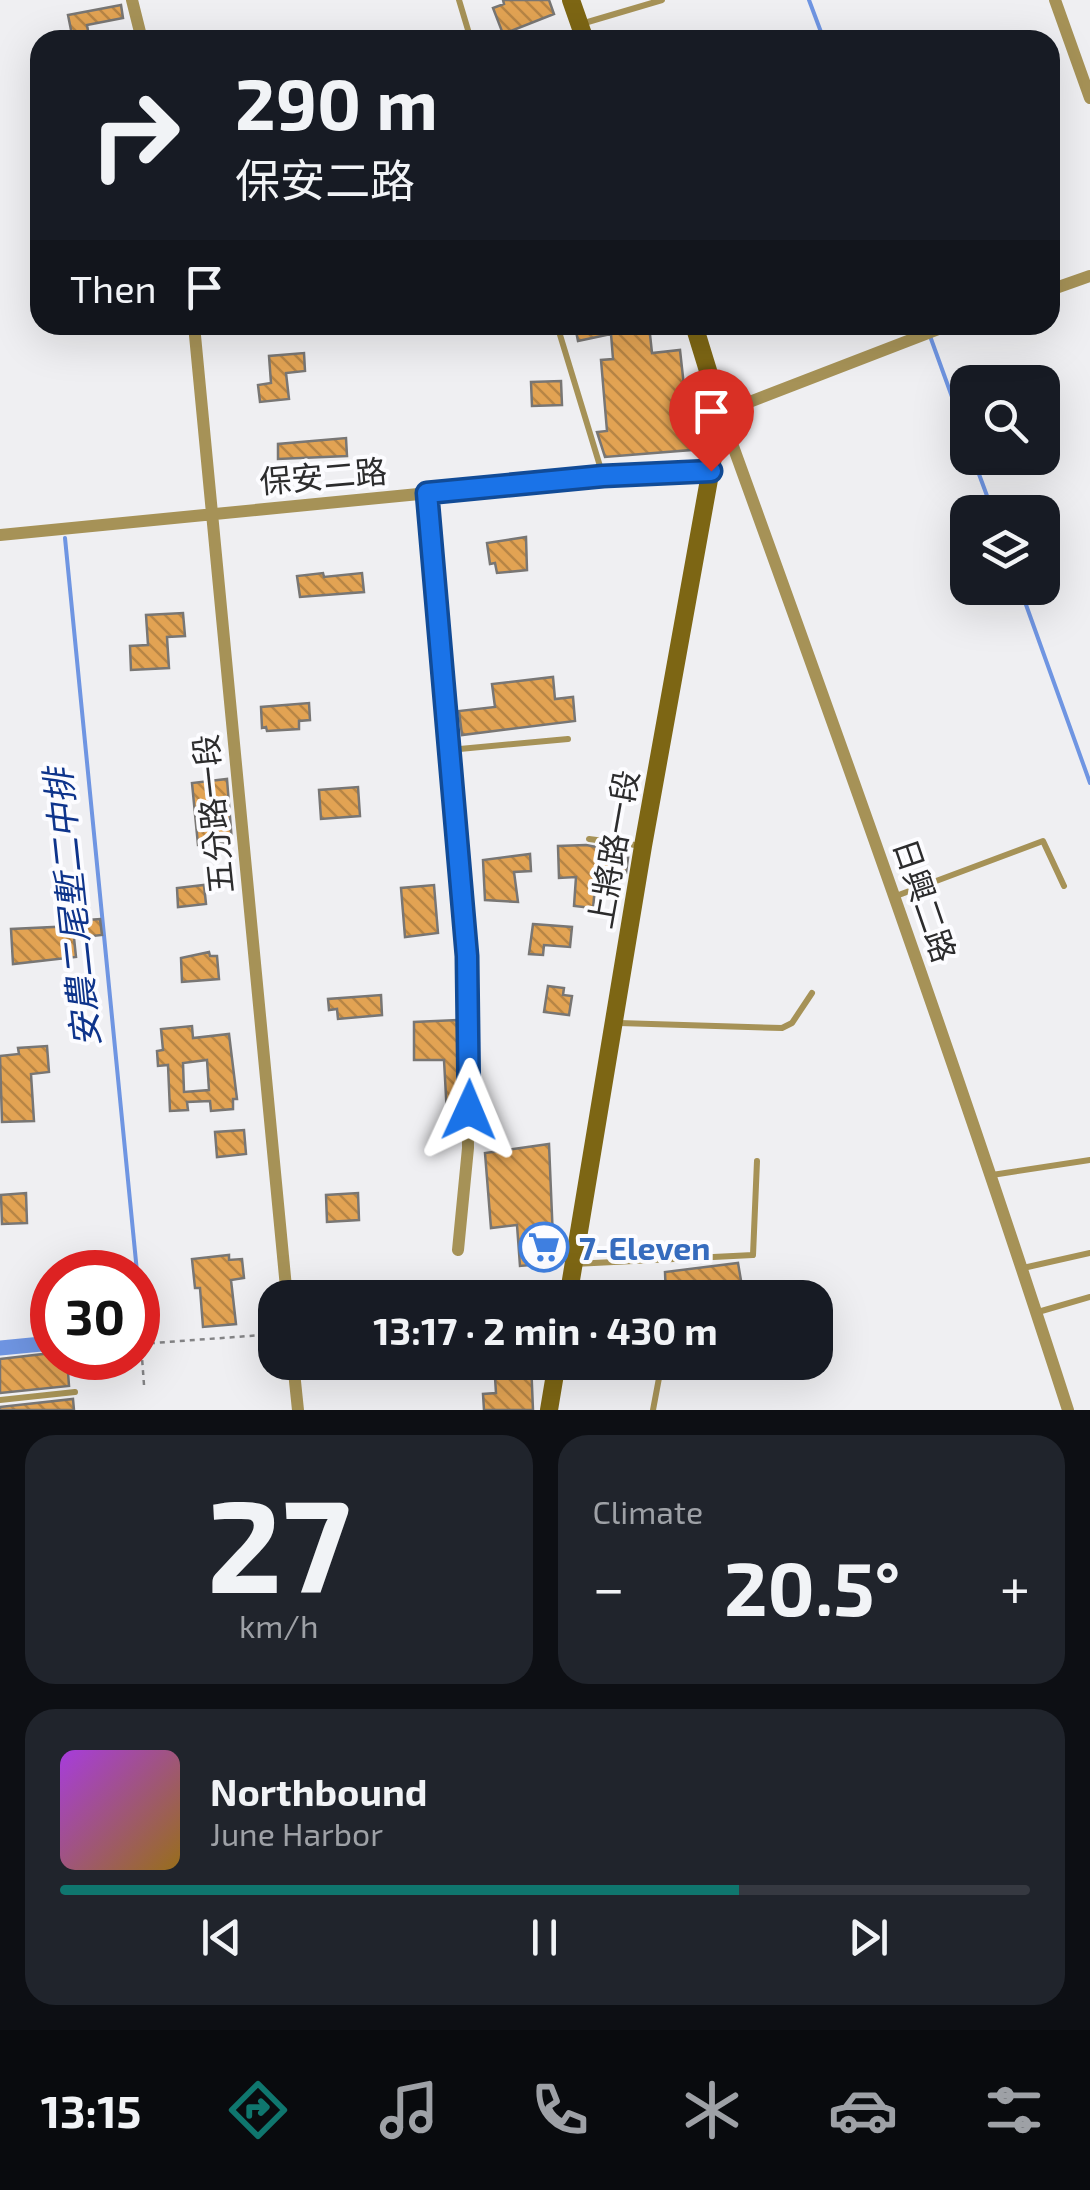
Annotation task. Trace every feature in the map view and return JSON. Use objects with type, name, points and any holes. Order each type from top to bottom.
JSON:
[{"type":"main road","points":[[571,0],[581,30]]},
{"type":"main road","points":[[697,335],[721,413]]},
{"type":"main road","name":"上將路一段","points":[[571,1280],[642,846],[721,413]]},
{"type":"main road","points":[[549,1410],[554,1380]]},
{"type":"street","points":[[132,0],[140,30]]},
{"type":"street","points":[[1056,0],[1090,98]]},
{"type":"street","points":[[1060,286],[1090,276]]},
{"type":"street","name":"五分路一段","points":[[195,335],[285,1280]]},
{"type":"street","points":[[721,413],[902,335]]},
{"type":"street","name":"日興二路","points":[[721,413],[896,896],[1068,1410]]},
{"type":"street","name":"保安二路","points":[[0,535],[603,476],[711,471]]},
{"type":"street","points":[[427,493],[467,956],[468,1148],[458,1250]]},
{"type":"street","points":[[296,1380],[298,1410]]},
{"type":"lane","points":[[459,0],[468,30]]},
{"type":"lane","points":[[587,30],[662,0]]},
{"type":"lane","points":[[560,335],[603,476]]},
{"type":"lane","points":[[448,750],[568,739]]},
{"type":"lane","points":[[589,839],[642,846]]},
{"type":"lane","points":[[896,896],[1043,841],[1064,886]]},
{"type":"lane","points":[[612,1023],[782,1028],[792,1023],[812,992]]},
{"type":"lane","points":[[992,1175],[1090,1160]]},
{"type":"lane","points":[[573,1264],[753,1255],[758,1161]]},
{"type":"lane","points":[[1022,1268],[1090,1253]]},
{"type":"lane","points":[[1036,1312],[1090,1296]]},
{"type":"lane","points":[[653,1410],[659,1380]]},
{"type":"lane","points":[[0,1400],[75,1392]]},
{"type":"path","points":[[144,1385],[141,1344],[258,1335]]},
{"type":"building","points":[[503,0],[549,0],[554,14],[513,30],[501,30],[493,8],[504,4]]},
{"type":"building","points":[[121,5],[123,18],[87,25],[88,30],[71,30],[68,15]]},
{"type":"building","points":[[577,335],[606,335],[578,341]]},
{"type":"building","points":[[611,335],[650,335],[652,353],[680,350],[691,450],[605,457],[597,432],[607,431],[601,360],[613,359]]},
{"type":"building","points":[[304,353],[305,371],[286,373],[289,399],[260,402],[258,385],[271,383],[269,356]]},
{"type":"building","points":[[561,381],[562,405],[532,406],[531,382]]},
{"type":"building","points":[[346,438],[347,456],[278,459],[278,444]]},
{"type":"building","points":[[526,537],[527,570],[497,573],[495,563],[490,564],[487,543]]},
{"type":"building","points":[[323,573],[324,577],[362,573],[364,592],[300,597],[297,576]]},
{"type":"building","points":[[183,613],[185,636],[167,637],[169,668],[131,670],[130,646],[148,645],[146,615]]},
{"type":"building","points":[[553,677],[555,699],[573,697],[575,721],[462,735],[459,711],[495,707],[492,684]]},
{"type":"building","points":[[309,703],[310,720],[299,721],[299,729],[262,728],[261,707]]},
{"type":"building","points":[[227,779],[232,842],[198,845],[192,783]]},
{"type":"building","points":[[358,787],[360,816],[321,819],[319,790]]},
{"type":"building","points":[[558,846],[602,848],[602,861],[628,858],[626,873],[596,877],[593,908],[574,906],[576,877],[559,878]]},
{"type":"building","points":[[530,854],[531,871],[514,872],[518,902],[485,900],[483,860]]},
{"type":"building","points":[[204,885],[206,904],[178,907],[177,888]]},
{"type":"building","points":[[434,885],[438,933],[405,937],[401,888]]},
{"type":"building","points":[[100,919],[102,935],[74,938],[76,957],[13,964],[11,929],[74,926],[73,921]]},
{"type":"building","points":[[533,924],[572,927],[570,947],[544,945],[543,955],[529,954]]},
{"type":"building","points":[[209,952],[210,956],[217,956],[219,979],[182,982],[181,958]]},
{"type":"building","points":[[548,986],[564,988],[563,995],[572,996],[569,1015],[544,1012]]},
{"type":"building","points":[[381,995],[382,1015],[338,1019],[337,1009],[329,1010],[328,999]]},
{"type":"building","points":[[457,1020],[458,1113],[447,1115],[444,1060],[414,1060],[414,1022]]},
{"type":"building","points":[[192,1026],[193,1038],[229,1034],[237,1099],[233,1099],[233,1109],[211,1111],[210,1101],[187,1102],[188,1110],[170,1111],[168,1065],[158,1066],[157,1051],[163,1050],[161,1029]],"holes":[[[207,1060],[209,1090],[184,1092],[183,1063]]]},
{"type":"building","points":[[47,1046],[49,1072],[31,1074],[34,1121],[2,1122],[0,1056],[19,1054],[18,1048]]},
{"type":"building","points":[[244,1130],[246,1154],[217,1157],[215,1132]]},
{"type":"building","points":[[549,1144],[554,1263],[520,1266],[517,1225],[491,1228],[485,1153]]},
{"type":"building","points":[[26,1193],[27,1223],[2,1224],[1,1195]]},
{"type":"building","points":[[358,1193],[359,1220],[327,1222],[326,1195]]},
{"type":"building","points":[[229,1255],[229,1260],[242,1259],[244,1278],[231,1280],[236,1324],[203,1327],[200,1288],[195,1288],[192,1259]]},
{"type":"building","points":[[738,1263],[741,1280],[665,1280],[665,1272]]},
{"type":"building","points":[[30,1356],[30,1380],[69,1380],[69,1386],[0,1393],[0,1359]]},
{"type":"building","points":[[495,1380],[532,1380],[533,1410],[484,1410],[483,1394],[496,1393]]},
{"type":"building","points":[[73,1399],[74,1410],[0,1410],[0,1407]]},
{"type":"waterway","points":[[809,0],[820,30]]},
{"type":"waterway","points":[[930,335],[950,391]]},
{"type":"waterway","points":[[979,475],[987,495]]},
{"type":"waterway","name":"安農二尾塹二中排","points":[[65,538],[135,1250]]},
{"type":"waterway","points":[[1026,605],[1090,783]]},
{"type":"waterway","name":"安農二尾塹二中排","points":[[0,1348],[30,1345]]},
{"type":"place","name":"7-Eleven","points":[[544,1247]]},
{"type":"route","points":[[469,1110],[467,956],[427,493],[603,476],[711,471]]}]
